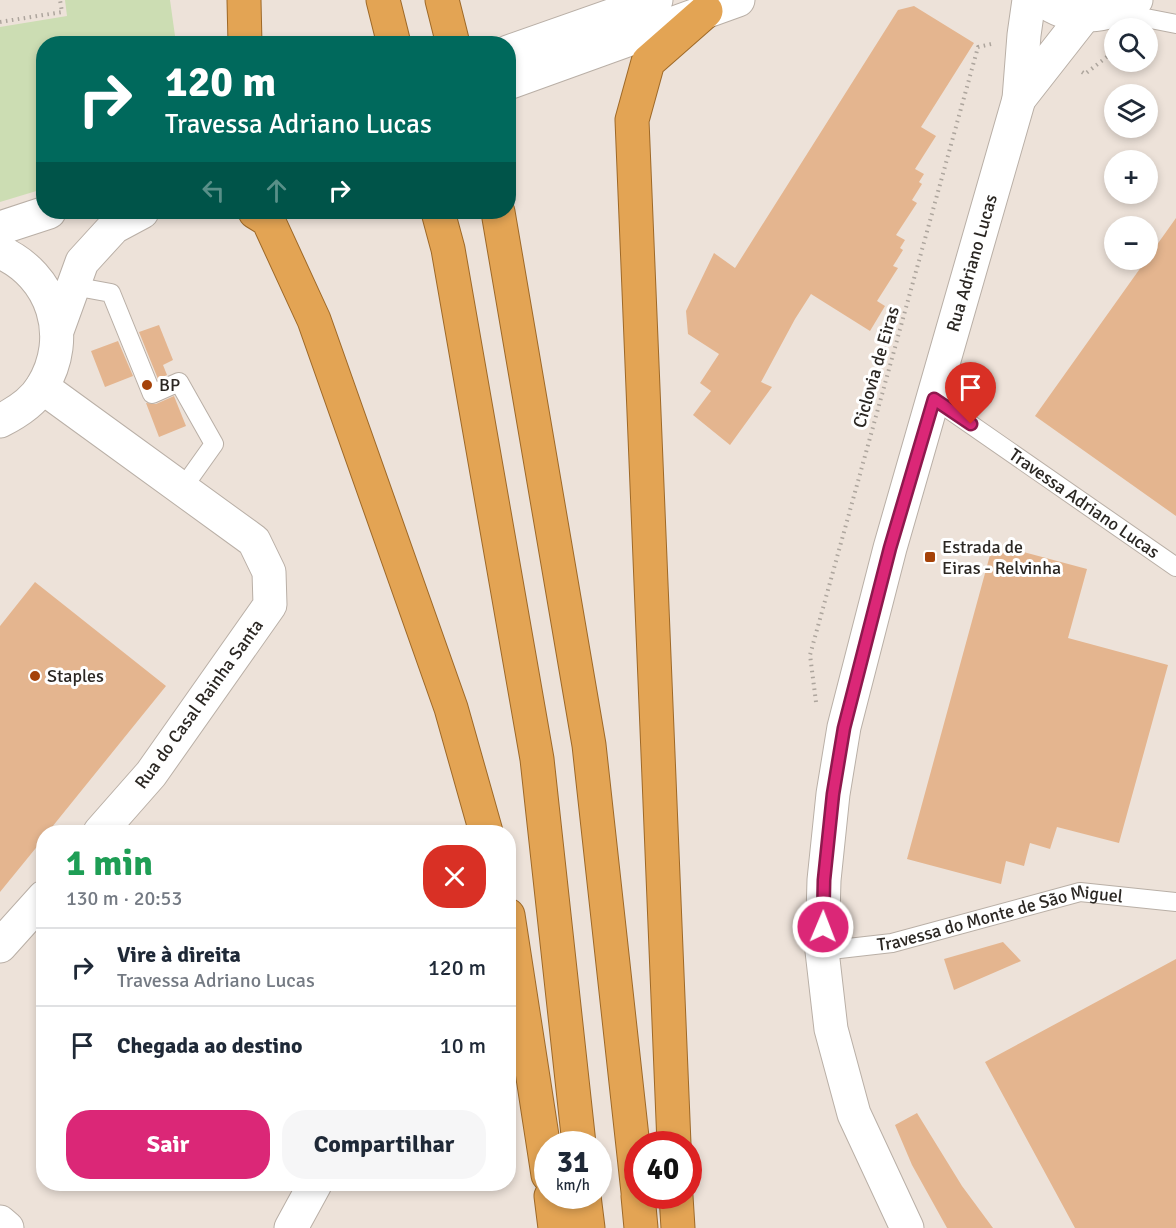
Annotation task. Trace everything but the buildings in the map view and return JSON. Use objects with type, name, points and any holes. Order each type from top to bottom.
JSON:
[{"type":"highway","points":[[244,0],[245,36]]},
{"type":"highway","points":[[383,0],[392,36]]},
{"type":"highway","points":[[442,0],[451,36]]},
{"type":"highway","points":[[673,1131],[632,120],[648,62],[706,11]]},
{"type":"highway","points":[[266,219],[315,320],[451,708],[484,825]]},
{"type":"highway","points":[[440,219],[450,261],[537,759],[578,1131]]},
{"type":"highway","points":[[499,219],[589,745],[631,1131]]},
{"type":"highway","points":[[516,967],[541,1131]]},
{"type":"highway","points":[[553,1209],[555,1228]]},
{"type":"highway","points":[[586,1209],[588,1228]]},
{"type":"highway","points":[[639,1209],[641,1228]]},
{"type":"highway","points":[[677,1209],[678,1228]]},
{"type":"street","points":[[516,78],[564,48],[656,0]]},
{"type":"street","points":[[516,51],[564,48],[706,11],[738,0]]},
{"type":"street","name":"Rua Adriano Lucas","points":[[907,1228],[854,1114],[831,1029],[822,951],[824,880],[833,794],[844,728],[890,548],[1019,99],[1029,0]]},
{"type":"street","points":[[1043,0],[1064,11],[1111,9]]},
{"type":"street","name":"Rua Adriano Lucas","points":[[1019,99],[1111,9]]},
{"type":"street","points":[[0,228],[36,216]]},
{"type":"street","points":[[0,421],[24,407],[42,387],[54,360],[57,331],[82,262],[114,227],[129,219]]},
{"type":"street","points":[[0,252],[14,258],[36,277],[51,303],[57,331]]},
{"type":"street","name":"Rua do Casal Rainha Santa","points":[[42,387],[254,541],[269,572],[270,605],[152,774],[106,825]]},
{"type":"street","points":[[0,946],[36,906]]},
{"type":"street","points":[[291,1228],[311,1191]]},
{"type":"street","points":[[0,1222],[7,1228]]},
{"type":"lane","points":[[1111,9],[1176,24]]},
{"type":"lane","points":[[73,286],[111,293],[152,394],[179,382],[214,444],[182,489]]},
{"type":"lane","name":"Travessa Adriano Lucas","points":[[934,399],[1176,567]]},
{"type":"lane","name":"Travessa do Monte de São Miguel","points":[[822,951],[892,944],[1080,892],[1176,902]]},
{"type":"path","points":[[0,22],[62,12],[60,0]]},
{"type":"path","name":"Ciclovia de Eiras","points":[[817,709],[810,655],[978,47],[1024,35]]},
{"type":"green space","points":[[65,0],[170,0],[175,36],[36,36],[36,191],[0,202],[0,27],[67,16]]},
{"type":"place","name":"BP","points":[[147,385]]},
{"type":"place","name":"Estrada de Eiras - Relvinha","points":[[930,557]]},
{"type":"place","name":"Staples","points":[[35,676]]},
{"type":"route","points":[[823,927],[824,880],[833,794],[844,728],[890,548],[934,399],[971,424]]}]
